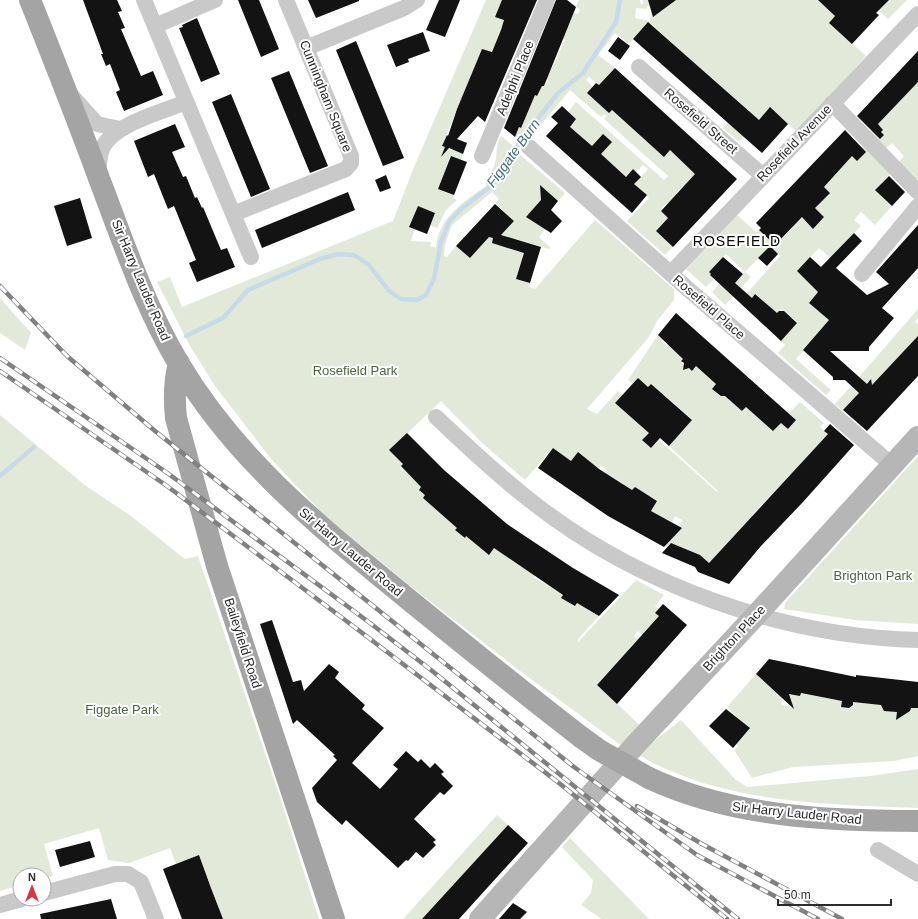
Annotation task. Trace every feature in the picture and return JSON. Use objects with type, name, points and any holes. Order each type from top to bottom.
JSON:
[{"type":"main road","name":"Sir Harry Lauder Road","points":[[30,0],[144,295],[179,364],[198,394],[233,440],[296,506],[468,648],[581,737],[599,750],[649,778],[696,797],[748,810],[819,817],[918,821]]},
{"type":"main road","name":"Baileyfield Road","points":[[179,364],[174,384],[176,418],[213,550],[334,919]]},
{"type":"street","points":[[144,0],[252,257]]},
{"type":"street","points":[[155,26],[215,0]]},
{"type":"street","name":"Cunningham Square","points":[[233,214],[346,169],[351,163],[351,156],[286,0]]},
{"type":"street","points":[[306,48],[404,8],[417,0]]},
{"type":"street","name":"Adelphi Place","points":[[482,156],[547,0]]},
{"type":"street","name":"Rosefield Avenue","points":[[671,273],[918,14]]},
{"type":"street","name":"Rosefield Street","points":[[640,67],[763,176]]},
{"type":"street","points":[[66,90],[97,124],[120,129]]},
{"type":"street","points":[[98,174],[102,148],[109,137],[120,129],[186,102]]},
{"type":"street","points":[[832,103],[918,192]]},
{"type":"street","name":"Rosefield Place","points":[[529,147],[671,273],[892,465]]},
{"type":"street","points":[[862,274],[918,206]]},
{"type":"street","points":[[436,417],[531,502],[614,556],[658,578],[707,600],[757,614],[835,632],[873,637],[918,640]]},
{"type":"street","name":"Brighton Place","points":[[480,919],[637,743],[918,437]]},
{"type":"street","points":[[878,850],[918,874]]},
{"type":"street","points":[[52,891],[106,876],[125,873],[137,878],[144,887],[156,919]]},
{"type":"street","points":[[0,905],[12,902]]},
{"type":"green space","name":"Rosefield Park","points":[[486,0],[514,0],[501,29],[504,31],[497,48],[494,47],[460,101],[442,146],[463,154],[461,160],[451,156],[438,189],[454,195],[453,198],[457,200],[446,210],[437,228],[430,225],[435,213],[418,206],[409,226],[417,222],[411,241],[431,242],[430,246],[436,248],[441,228],[447,219],[469,198],[486,186],[487,180],[495,163],[498,143],[501,136],[519,151],[518,153],[565,193],[558,201],[545,192],[546,228],[539,237],[551,248],[549,249],[516,239],[511,249],[524,253],[516,279],[530,283],[529,287],[535,289],[595,220],[674,289],[674,300],[657,321],[649,337],[587,409],[597,414],[618,391],[622,395],[615,403],[650,432],[643,441],[651,448],[659,440],[717,492],[718,491],[669,446],[692,419],[663,394],[654,403],[652,393],[656,388],[651,384],[648,387],[633,384],[628,380],[658,335],[661,337],[666,336],[662,341],[667,346],[672,341],[687,354],[681,361],[686,369],[689,368],[692,371],[698,364],[702,367],[717,349],[720,352],[704,369],[708,376],[723,386],[738,368],[740,369],[719,393],[724,397],[729,391],[741,401],[756,384],[758,386],[739,407],[743,411],[746,407],[757,416],[773,399],[775,400],[759,418],[773,431],[781,423],[788,429],[796,420],[789,413],[800,402],[824,423],[820,427],[828,434],[794,471],[814,489],[810,493],[790,475],[752,515],[772,534],[768,539],[748,520],[709,563],[693,552],[671,543],[667,547],[665,546],[682,528],[679,526],[682,520],[675,516],[672,522],[653,512],[641,533],[657,500],[650,496],[643,508],[622,488],[624,484],[609,475],[590,504],[588,502],[607,470],[601,466],[593,477],[580,468],[566,488],[562,484],[583,456],[578,452],[571,461],[553,448],[525,480],[481,442],[441,401],[390,450],[403,464],[400,468],[402,471],[404,469],[418,484],[432,475],[419,490],[448,509],[443,515],[447,519],[478,502],[455,530],[471,530],[489,554],[495,547],[507,557],[535,575],[534,577],[563,595],[561,598],[575,606],[577,603],[599,616],[578,639],[578,642],[636,580],[664,595],[655,606],[659,609],[656,613],[659,616],[642,635],[638,631],[634,636],[638,639],[629,649],[649,667],[626,654],[597,685],[643,728],[626,749],[520,671],[409,585],[324,515],[272,460],[215,386],[190,346],[157,282],[170,277],[182,307],[393,221],[414,167]],"holes":[[[492,192],[499,199],[495,203],[514,221],[507,229],[474,227],[487,239],[470,258],[456,246],[447,257],[444,256],[445,245],[452,225]]]},
{"type":"green space","points":[[579,0],[640,0],[641,4],[643,4],[643,0],[648,0],[650,6],[647,6],[647,9],[636,8],[635,18],[650,21],[652,10],[661,11],[668,6],[666,0],[818,0],[835,16],[830,23],[866,56],[797,132],[770,108],[739,142],[723,128],[742,105],[650,23],[642,28],[629,44],[615,33],[598,55],[615,68],[599,85],[589,77],[586,80],[593,87],[590,90],[592,93],[590,96],[593,99],[603,89],[609,108],[646,141],[653,134],[690,169],[706,151],[720,163],[703,181],[684,186],[676,194],[684,201],[675,210],[667,203],[660,210],[668,218],[656,231],[673,247],[665,255],[627,221],[649,198],[634,184],[648,169],[643,165],[636,172],[632,169],[626,177],[570,127],[576,119],[568,112],[576,102],[664,180],[668,176],[604,119],[607,116],[604,114],[601,117],[570,90],[528,140],[526,146],[515,137],[525,113],[527,113],[530,107],[528,105],[533,94],[537,96],[542,86],[545,86],[548,80],[544,78],[553,66],[565,40],[557,36],[565,33],[574,13],[578,14],[580,9],[576,7]]},
{"type":"green space","points":[[889,0],[907,0],[888,19],[879,11]]},
{"type":"green space","points":[[918,82],[918,178],[916,181],[898,163],[904,156],[892,143],[885,149],[869,133],[873,129],[878,134],[883,130],[878,124]]},
{"type":"green space","points":[[864,144],[892,172],[876,189],[892,206],[875,225],[861,212],[854,220],[861,226],[830,258],[819,248],[797,271],[819,292],[809,303],[816,309],[845,275],[853,282],[847,289],[850,300],[796,359],[831,390],[826,395],[778,353],[785,345],[781,341],[797,322],[781,309],[765,327],[759,322],[771,308],[756,294],[752,298],[747,293],[780,256],[770,246],[745,272],[726,254],[709,272],[714,279],[706,287],[686,269],[737,215],[756,232],[759,230],[775,245],[793,227],[774,204],[776,202],[794,219],[799,214],[814,228],[824,217],[810,203],[852,156],[857,160],[857,151]]},
{"type":"green space","points":[[745,272],[751,277],[725,305],[712,292],[719,284],[728,290]]},
{"type":"green space","points":[[0,298],[31,333],[25,350],[0,333]]},
{"type":"green space","points":[[918,309],[918,318],[915,322],[918,324],[918,338],[882,374],[901,393],[872,389],[859,377]]},
{"type":"green space","points":[[851,386],[864,398],[848,405],[843,411],[835,404]]},
{"type":"green space","name":"Figgate Park","points":[[0,415],[86,486],[131,516],[185,559],[198,556],[280,797],[319,919],[223,919],[199,855],[176,864],[170,848],[129,863],[108,860],[99,828],[44,844],[50,867],[12,867],[12,887],[0,891]]},
{"type":"green space","name":"Brighton Park","points":[[918,456],[918,624],[855,620],[784,609],[785,603]]},
{"type":"green space","points":[[756,674],[772,689],[784,688],[781,705],[793,707],[789,692],[800,696],[801,693],[835,700],[840,674],[844,675],[842,702],[845,707],[851,707],[853,702],[882,705],[885,711],[910,711],[911,708],[918,708],[918,756],[894,761],[793,767],[752,778],[734,750],[738,746],[732,741],[744,728],[747,731],[749,729],[727,707]]},
{"type":"green space","points":[[681,720],[735,779],[747,787],[870,776],[918,769],[918,808],[810,802],[738,792],[703,783],[670,771],[637,754]]},
{"type":"green space","points":[[497,815],[508,825],[422,919],[403,919]]},
{"type":"green space","points":[[570,838],[649,919],[602,919],[581,905],[591,893],[593,880],[562,847]]},
{"type":"building","points":[[83,0],[117,0],[122,11],[118,12],[125,28],[121,29],[141,76],[153,71],[163,95],[124,111],[116,92],[120,90],[110,64],[106,66],[101,54],[103,54]]},
{"type":"building","points":[[238,0],[259,0],[279,49],[261,57]]},
{"type":"building","points":[[308,0],[359,0],[359,1],[316,18]]},
{"type":"building","points":[[439,0],[460,0],[445,37],[426,30]]},
{"type":"building","points":[[502,0],[537,0],[485,122],[478,116],[457,139],[467,143],[463,154],[449,148],[441,157],[445,147],[442,146],[447,135],[448,136],[457,109],[482,49],[492,52],[501,30],[504,20],[495,17]]},
{"type":"building","points":[[556,0],[567,0],[576,7],[544,86],[542,86],[537,96],[535,95],[521,128],[519,127],[515,137],[504,128]]},
{"type":"building","points":[[648,0],[676,0],[653,17]]},
{"type":"building","points":[[818,0],[889,0],[876,13],[879,15],[852,44],[829,23],[835,16]]},
{"type":"building","points":[[197,18],[220,74],[201,82],[179,28]]},
{"type":"building","points":[[648,22],[759,120],[770,107],[788,124],[762,153],[633,39]]},
{"type":"building","points":[[423,32],[430,51],[408,59],[409,62],[396,67],[387,45]]},
{"type":"building","points":[[618,37],[630,46],[620,60],[608,51]]},
{"type":"building","points":[[356,41],[404,158],[383,166],[336,50]]},
{"type":"building","points":[[918,51],[918,82],[878,124],[883,130],[881,132],[884,135],[880,139],[857,116]]},
{"type":"building","points":[[615,68],[737,179],[673,247],[656,231],[668,218],[661,211],[695,174],[670,150],[664,157],[612,110],[609,113],[587,93],[596,83],[599,85]]},
{"type":"building","points":[[289,71],[328,166],[310,173],[271,78]]},
{"type":"building","points":[[231,94],[270,189],[251,197],[212,102]]},
{"type":"building","points":[[562,106],[576,119],[570,127],[592,146],[603,134],[612,142],[601,154],[626,177],[633,169],[641,177],[634,184],[647,195],[632,213],[546,136],[558,123],[551,117]]},
{"type":"building","points":[[175,124],[185,147],[172,152],[183,177],[186,176],[195,198],[197,197],[202,208],[203,207],[221,250],[227,248],[235,267],[197,282],[189,263],[196,260],[174,206],[168,209],[154,174],[148,177],[134,141]]},
{"type":"building","points":[[845,130],[866,152],[857,161],[852,156],[824,187],[830,193],[815,208],[824,217],[813,229],[802,217],[775,245],[759,230],[761,228],[756,223]]},
{"type":"building","points":[[451,156],[467,162],[454,195],[438,189]]},
{"type":"building","points":[[386,175],[391,188],[380,192],[375,180]]},
{"type":"building","points":[[889,176],[905,192],[892,206],[875,190]]},
{"type":"building","points":[[540,185],[558,201],[551,210],[562,221],[551,233],[526,217],[541,200]]},
{"type":"building","points":[[348,192],[355,210],[262,248],[255,230]]},
{"type":"building","points":[[80,198],[92,238],[67,246],[54,206]]},
{"type":"building","points":[[495,204],[514,221],[501,235],[541,247],[530,283],[516,279],[524,253],[492,243],[493,238],[489,237],[470,258],[456,246]]},
{"type":"building","points":[[418,206],[435,213],[427,234],[409,227]]},
{"type":"building","points":[[918,225],[918,268],[882,308],[894,318],[869,347],[869,351],[830,351],[867,384],[871,379],[872,385],[918,336],[918,376],[867,431],[843,410],[859,393],[845,380],[833,380],[833,377],[803,350],[829,320],[809,303],[818,292],[797,271],[810,257],[821,267],[854,233],[862,241],[836,268],[867,295],[889,284],[876,272]]},
{"type":"building","points":[[770,246],[778,254],[767,266],[758,258]]},
{"type":"building","points":[[723,257],[743,274],[735,283],[752,298],[755,294],[777,313],[779,311],[784,311],[797,323],[781,341],[710,275],[711,274],[709,272]]},
{"type":"building","points":[[676,313],[796,420],[788,429],[781,423],[773,431],[746,407],[742,411],[725,396],[721,396],[712,389],[716,384],[696,366],[692,371],[689,368],[683,370],[684,363],[681,361],[683,359],[658,335]]},
{"type":"building","points":[[638,378],[648,387],[651,384],[692,420],[669,446],[660,438],[651,448],[642,440],[649,433],[615,403]]},
{"type":"building","points":[[830,424],[854,445],[761,546],[729,584],[698,572],[695,567],[662,553],[671,543],[700,555],[709,563],[828,434],[824,431]]},
{"type":"building","points":[[407,433],[444,470],[507,524],[573,568],[619,595],[599,616],[577,603],[575,606],[561,598],[563,595],[494,548],[489,555],[466,536],[465,538],[455,530],[457,528],[423,498],[425,495],[419,490],[421,487],[401,466],[403,464],[389,450]]},
{"type":"building","points":[[553,448],[571,461],[578,452],[599,469],[632,490],[635,487],[657,501],[651,511],[682,528],[664,547],[608,516],[538,468]]},
{"type":"building","points":[[663,604],[687,625],[617,704],[597,685],[659,616],[655,613]]},
{"type":"building","points":[[272,620],[293,682],[301,680],[304,691],[329,664],[339,672],[335,678],[365,705],[362,709],[384,728],[352,763],[380,789],[398,769],[393,765],[406,751],[418,762],[421,759],[430,768],[435,763],[444,772],[441,774],[453,786],[444,795],[440,792],[414,819],[436,840],[433,842],[436,845],[423,858],[416,852],[408,861],[406,860],[398,868],[346,820],[342,825],[317,802],[312,788],[337,760],[333,756],[335,755],[297,720],[293,724],[260,624]]},
{"type":"building","points":[[769,659],[856,677],[856,675],[918,682],[918,708],[911,708],[910,711],[896,720],[897,712],[884,711],[881,705],[853,702],[853,705],[849,708],[841,707],[842,701],[801,693],[800,696],[789,694],[794,709],[756,674]]},
{"type":"building","points":[[726,709],[750,728],[733,748],[709,726]]},
{"type":"building","points":[[508,825],[528,843],[459,919],[422,919]]},
{"type":"building","points":[[90,841],[95,857],[60,867],[55,850]]},
{"type":"building","points":[[199,855],[223,919],[182,919],[163,869]]},
{"type":"building","points":[[111,899],[117,919],[41,919],[40,914]]},
{"type":"building","points":[[513,903],[527,912],[520,919],[499,919]]},
{"type":"waterway","name":"Figgate Burn","points":[[186,336],[223,318],[248,290],[320,259],[338,254],[354,255],[369,265],[389,291],[401,299],[417,300],[426,295],[434,279],[441,242],[449,222],[461,209],[491,186],[506,168],[511,155],[525,135],[558,93],[583,73],[616,22],[620,0]]},
{"type":"waterway","name":"Figgate Burn","points":[[0,476],[34,447]]},
{"type":"railway","points":[[0,286],[67,356],[155,431],[574,767],[697,855],[818,919]]},
{"type":"railway","points":[[0,358],[166,472],[366,620],[431,670],[738,919]]},
{"type":"railway","points":[[0,371],[167,486],[357,629],[559,783],[727,919]]},
{"type":"railway","points":[[637,806],[702,844],[842,919]]},
{"type":"district","name":"ROSEFIELD","points":[[737,241]]}]
